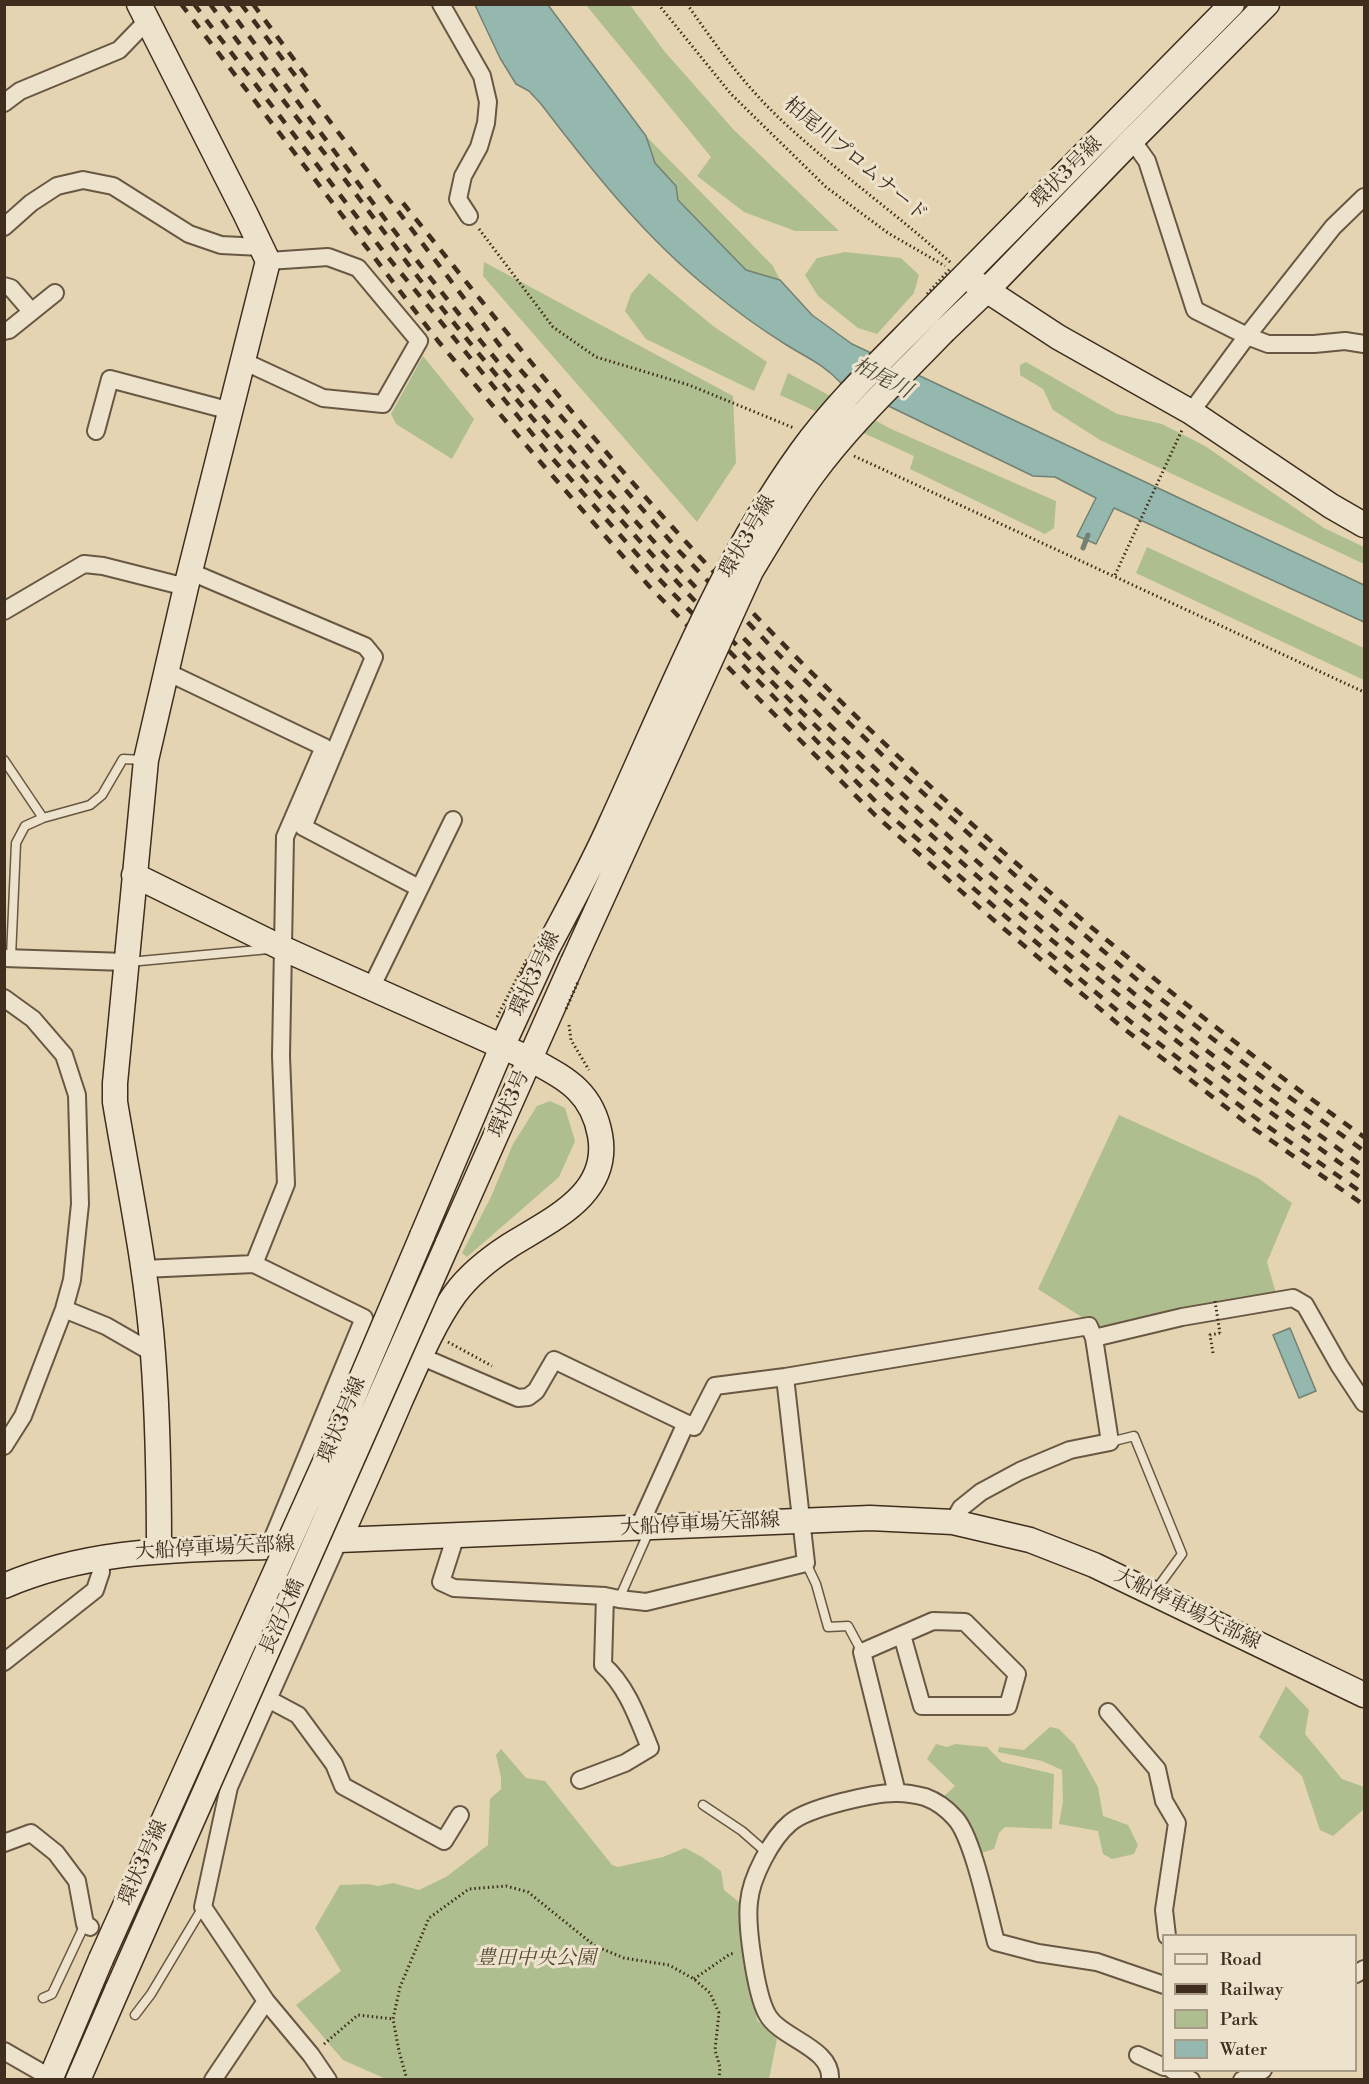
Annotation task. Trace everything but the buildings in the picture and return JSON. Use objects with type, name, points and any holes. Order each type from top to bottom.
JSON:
[{"type":"street","points":[[441,4],[482,76],[488,102],[486,123],[479,147],[463,176],[458,199],[469,216]]},
{"type":"street","name":"環状3号線","points":[[52,2079],[101,1959],[338,1433],[502,1047],[547,948],[610,826],[688,653],[730,567],[764,507],[802,450],[838,406],[1232,4]]},
{"type":"street","name":"環状3号線","points":[[573,962],[751,571],[781,520],[814,472],[847,433],[944,331],[1267,4]]},
{"type":"street","points":[[4,104],[20,90],[118,50],[143,13],[265,254],[243,361],[146,760],[115,1083],[115,1102],[143,1269],[153,1353],[159,1453],[159,1550]]},
{"type":"street","points":[[1132,140],[1147,161],[1195,310],[1268,344],[1345,341],[1365,344]]},
{"type":"street","points":[[4,227],[31,203],[57,186],[83,180],[114,186],[189,234],[221,245],[265,254],[328,257],[357,268],[419,341],[383,404],[323,398],[243,361]]},
{"type":"street","points":[[1191,412],[1247,336],[1333,228],[1365,197]]},
{"type":"street","points":[[965,276],[1058,337],[1191,412],[1331,506],[1365,525]]},
{"type":"street","points":[[4,286],[11,288],[31,311]]},
{"type":"street","points":[[4,331],[9,330],[55,293]]},
{"type":"street","points":[[96,431],[110,379],[231,411]]},
{"type":"street","points":[[4,611],[84,564],[189,579],[365,646],[374,657],[303,827],[419,888]]},
{"type":"street","points":[[167,672],[324,747],[285,837],[281,1056],[286,1184],[254,1264]]},
{"type":"street","points":[[371,987],[453,820]]},
{"type":"street","points":[[134,875],[282,948],[530,1059],[568,1080],[582,1093],[591,1106],[601,1140],[597,1170],[586,1191],[563,1214],[492,1258],[456,1293],[442,1314],[420,1356],[229,1787],[203,1907],[266,2001],[328,2079]]},
{"type":"street","points":[[8,957],[126,962]]},
{"type":"street","name":"環状3号","points":[[447,1245],[573,962]]},
{"type":"street","points":[[4,998],[33,1019],[64,1055],[77,1095],[80,1204],[72,1280],[64,1309],[23,1416],[4,1446]]},
{"type":"street","name":"長沼大橋","points":[[78,2079],[447,1245]]},
{"type":"street","points":[[143,1269],[254,1264],[363,1318],[269,1547]]},
{"type":"street","points":[[1094,1338],[1182,1317],[1293,1298],[1305,1305],[1339,1365],[1365,1403]]},
{"type":"street","points":[[64,1309],[106,1326],[153,1353]]},
{"type":"street","points":[[420,1356],[518,1398],[528,1397],[536,1391],[554,1360],[694,1427],[716,1386],[785,1377],[1089,1326],[1094,1338],[1110,1442],[1070,1450],[1020,1471],[981,1492],[961,1508],[953,1522]]},
{"type":"street","points":[[456,1535],[441,1582],[454,1588],[612,1597],[646,1602],[806,1563],[785,1377]]},
{"type":"street","points":[[644,1528],[686,1423]]},
{"type":"street","name":"大船停車場矢部線","points":[[4,1586],[34,1573],[100,1558],[159,1550],[269,1547],[339,1540],[802,1520],[870,1518],[953,1522],[1030,1540],[1095,1565],[1365,1695]]},
{"type":"street","points":[[4,1662],[95,1590],[101,1572],[100,1558]]},
{"type":"street","points":[[579,1780],[625,1763],[650,1748],[635,1711],[614,1675],[603,1665],[612,1597]]},
{"type":"street","points":[[897,1793],[862,1652],[933,1621],[965,1622],[1017,1674],[1008,1706],[922,1707],[902,1635]]},
{"type":"street","points":[[268,1699],[298,1715],[334,1764],[343,1786],[444,1841],[460,1815]]},
{"type":"street","points":[[1108,1712],[1157,1769],[1164,1801],[1177,1822],[1164,1910],[1167,1934]]},
{"type":"street","points":[[830,2079],[829,2067],[820,2056],[781,2030],[767,2015],[759,1991],[751,1949],[748,1903],[767,1853],[789,1824],[805,1813],[851,1799],[897,1793],[925,1797],[948,1811],[963,1828],[996,1942],[1038,1953],[1098,1962],[1162,1984]]},
{"type":"street","points":[[4,1842],[31,1833],[56,1853],[77,1881],[88,1925]]},
{"type":"street","points":[[213,2079],[266,2001]]},
{"type":"street","points":[[4,2051],[52,2079]]},
{"type":"street","points":[[1138,2055],[1162,2066]]},
{"type":"street","points":[[1176,2072],[1191,2079]]},
{"type":"street","points":[[1242,2079],[1259,2072]]},
{"type":"lane","points":[[8,957],[16,843],[25,826],[43,818],[90,805],[102,795],[123,759],[146,760]]},
{"type":"lane","points":[[4,760],[43,818]]},
{"type":"lane","points":[[126,962],[282,948]]},
{"type":"lane","points":[[1110,1442],[1134,1436],[1182,1554],[1153,1593]]},
{"type":"lane","points":[[612,1597],[644,1528]]},
{"type":"lane","points":[[806,1563],[816,1584],[828,1627],[848,1626],[862,1652]]},
{"type":"lane","points":[[703,1805],[742,1831],[767,1853]]},
{"type":"lane","points":[[135,2015],[151,1994],[203,1907]]},
{"type":"lane","points":[[43,1998],[52,1994],[88,1925]]},
{"type":"path","points":[[658,4],[731,94],[826,187],[888,233],[965,276]]},
{"type":"path","name":"柏尾川プロムナード","points":[[687,4],[723,55],[775,114],[868,196],[910,225],[965,276]]},
{"type":"path","points":[[469,216],[553,327],[596,357],[689,385],[799,430]]},
{"type":"path","points":[[1115,575],[1180,435]]},
{"type":"path","points":[[852,454],[1365,692]]},
{"type":"path","points":[[1213,1353],[1210,1335],[1220,1333],[1215,1301]]},
{"type":"path","points":[[407,2079],[393,2019],[400,1988],[429,1918],[470,1889],[506,1886],[528,1892],[595,1946],[624,1958],[669,1965],[694,1979],[710,1992],[719,2013],[715,2050],[720,2067],[719,2079]]},
{"type":"path","points":[[694,1979],[730,1954],[751,1949]]},
{"type":"path","points":[[311,2055],[358,2015],[393,2019]]},
{"type":"green space","points":[[586,5],[630,5],[665,52],[733,129],[839,231],[795,231],[744,212],[697,176],[711,157]]},
{"type":"green space","points":[[646,136],[773,266],[780,280],[746,271],[678,200],[676,186],[655,163]]},
{"type":"green space","points":[[845,252],[901,258],[919,275],[914,293],[877,334],[858,328],[818,296],[805,275],[817,258]]},
{"type":"green space","points":[[484,262],[733,396],[736,463],[697,522],[483,276]]},
{"type":"green space","points":[[649,273],[713,326],[767,362],[754,391],[646,339],[625,311],[631,294]]},
{"type":"green space","points":[[423,356],[474,419],[452,459],[396,424],[391,414]]},
{"type":"green space","points":[[1026,362],[1117,414],[1162,424],[1205,446],[1324,528],[1364,547],[1364,564],[1100,440],[1053,410],[1043,389],[1020,375],[1020,365]]},
{"type":"green space","points":[[788,373],[891,429],[1056,501],[1054,528],[1045,534],[910,469],[914,456],[780,395]]},
{"type":"green space","points":[[1147,547],[1364,648],[1364,680],[1136,573]]},
{"type":"green space","points":[[550,1101],[565,1108],[575,1141],[559,1177],[467,1257],[462,1253],[491,1197],[513,1144],[537,1106]]},
{"type":"green space","points":[[1119,1115],[1258,1178],[1292,1203],[1267,1262],[1277,1297],[1105,1332],[1038,1289]]},
{"type":"green space","points":[[1286,1686],[1309,1710],[1305,1734],[1342,1779],[1364,1787],[1364,1809],[1333,1836],[1320,1830],[1302,1776],[1259,1737]]},
{"type":"green space","points":[[1050,1727],[1059,1729],[1074,1744],[1098,1787],[1103,1816],[1128,1825],[1138,1845],[1134,1854],[1112,1859],[1103,1854],[1098,1831],[1059,1824],[1063,1802],[1062,1770],[1042,1761],[998,1752],[999,1747],[1024,1750]]},
{"type":"green space","points":[[936,1744],[947,1747],[955,1744],[987,1747],[1002,1762],[1054,1774],[1052,1829],[1005,1827],[999,1833],[994,1849],[978,1854],[942,1798],[955,1786],[927,1759]]},
{"type":"green space","name":"豊田中央公園","points":[[501,1749],[526,1778],[545,1781],[612,1865],[618,1867],[663,1857],[685,1848],[721,1871],[724,1890],[740,1903],[757,2020],[777,2039],[769,2079],[386,2079],[343,2060],[296,2005],[341,1971],[315,1928],[340,1885],[378,1886],[393,1883],[419,1890],[446,1877],[488,1845],[490,1799],[501,1789],[496,1755]]},
{"type":"water","name":"柏尾川","points":[[475,5],[548,5],[646,136],[655,163],[676,186],[678,200],[746,270],[780,280],[812,315],[852,344],[1364,585],[1364,622],[1114,508],[1096,544],[1077,536],[1096,498],[1055,477],[1033,476],[841,383],[821,366],[758,326],[689,272],[643,227],[580,155],[541,104],[529,91],[516,84],[500,58]]},
{"type":"water","points":[[1290,1328],[1316,1391],[1299,1398],[1273,1335]]},
{"type":"waterway","points":[[1083,548],[1088,535]]},
{"type":"railway","points":[[181,4],[438,341],[649,586],[759,699],[875,815],[997,923],[1123,1028],[1253,1128],[1364,1205]]},
{"type":"railway","points":[[194,4],[383,251],[552,458],[658,578],[882,808],[1131,1022],[1260,1121],[1364,1194]]},
{"type":"railway","points":[[210,4],[431,294],[495,374],[611,509],[773,683],[911,817],[1057,945],[1209,1066],[1364,1180]]},
{"type":"railway","points":[[225,4],[402,242],[488,349],[615,498],[746,641],[912,803],[999,881],[1178,1028],[1270,1099],[1364,1167]]},
{"type":"railway","points":[[241,4],[504,351],[679,551],[787,663],[903,775],[1026,885],[1148,989],[1274,1086],[1364,1151]]},
{"type":"railway","points":[[253,4],[307,77]]},
{"type":"railway","points":[[403,203],[537,369],[640,491],[754,615],[835,696],[1004,852],[1091,927],[1180,999],[1364,1137]]}]
